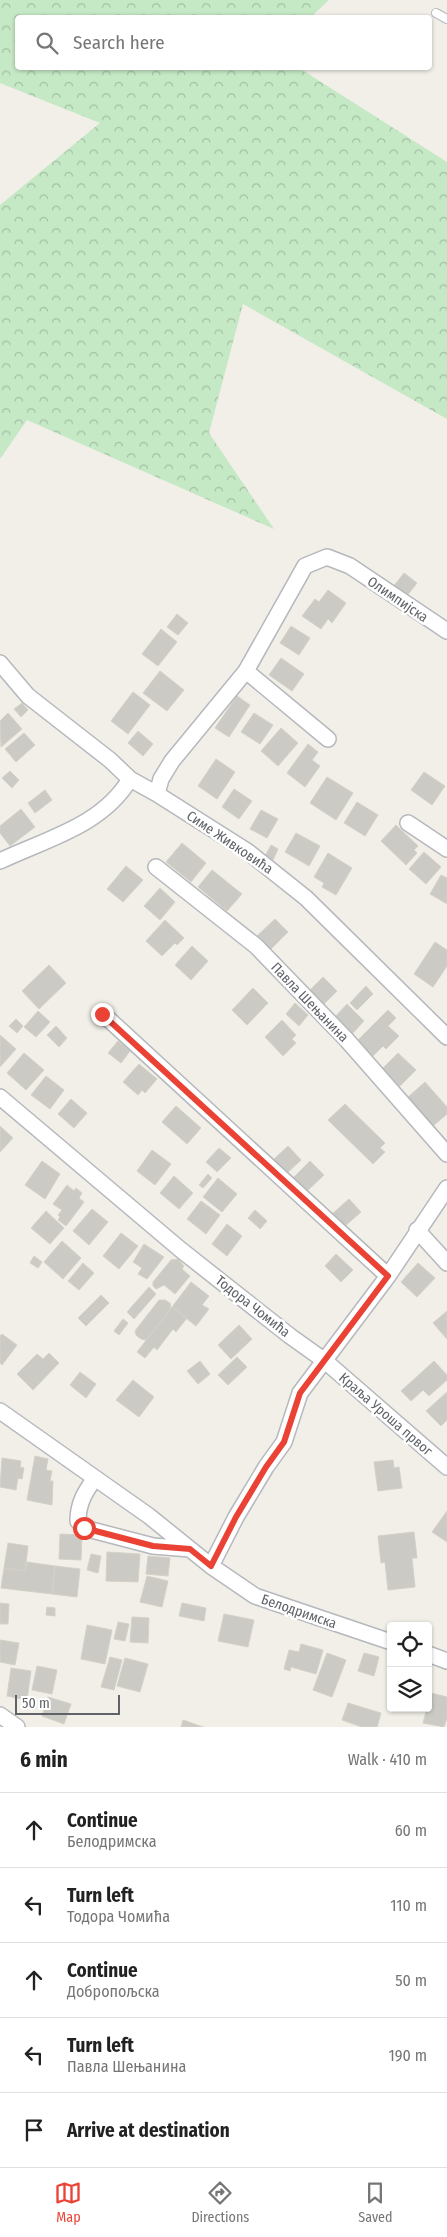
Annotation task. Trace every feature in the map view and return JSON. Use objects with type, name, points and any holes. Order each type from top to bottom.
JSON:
[{"type":"street","name":"Олимпијска","points":[[157,794],[161,779],[169,766],[196,730],[246,671],[305,566],[327,557],[350,566],[447,631]]},
{"type":"street","name":"Симе Живковића","points":[[0,663],[28,696],[110,760],[130,779],[247,851],[306,898],[447,1037]]},
{"type":"street","points":[[246,671],[328,739]]},
{"type":"street","points":[[0,861],[34,845],[69,832],[89,821],[123,791],[130,779]]},
{"type":"street","points":[[408,822],[447,849]]},
{"type":"street","name":"Павла Шењанина","points":[[156,867],[256,946],[346,1039],[447,1154]]},
{"type":"street","points":[[102,1014],[388,1276]]},
{"type":"street","name":"Тодора Чомића","points":[[0,1097],[181,1250],[290,1336],[325,1361]]},
{"type":"street","points":[[211,1566],[236,1517],[266,1467],[284,1442],[300,1393],[388,1276],[417,1230],[447,1188]]},
{"type":"street","points":[[417,1230],[447,1263]]},
{"type":"street","name":"Краља Уроша првог","points":[[325,1361],[447,1466]]},
{"type":"street","name":"Белодримска","points":[[0,1411],[149,1516],[211,1566],[255,1596],[387,1641]]},
{"type":"street","points":[[95,1478],[81,1499],[78,1510],[78,1521],[84,1528],[153,1546],[190,1549]]},
{"type":"street","points":[[432,1656],[447,1662]]},
{"type":"street","points":[[0,1715],[17,1727]]},
{"type":"lane","points":[[436,13],[447,19]]},
{"type":"green space","points":[[0,0],[329,0],[313,15],[15,15],[15,70],[302,70],[447,162],[447,419],[243,304],[209,433],[274,529],[27,420],[0,459],[0,205],[100,123],[0,83]]},
{"type":"building","points":[[404,573],[417,583],[406,597],[393,587]]},
{"type":"building","points":[[328,590],[346,603],[332,623],[328,619],[321,629],[302,616],[315,599],[319,602]]},
{"type":"building","points":[[177,614],[188,623],[178,635],[167,627]]},
{"type":"building","points":[[291,626],[310,638],[299,655],[280,643]]},
{"type":"building","points":[[161,629],[177,642],[158,666],[142,654]]},
{"type":"building","points":[[281,658],[304,674],[292,691],[269,675]]},
{"type":"building","points":[[160,671],[184,690],[167,711],[143,693]]},
{"type":"building","points":[[133,692],[150,705],[128,734],[111,721]]},
{"type":"building","points":[[237,696],[250,705],[229,737],[215,728]]},
{"type":"building","points":[[22,703],[28,710],[21,717],[14,709]]},
{"type":"building","points":[[8,713],[22,729],[1,747],[0,721]]},
{"type":"building","points":[[254,713],[273,725],[260,744],[241,732]]},
{"type":"building","points":[[281,728],[298,743],[278,766],[261,751]]},
{"type":"building","points":[[138,731],[153,744],[143,756],[128,743]]},
{"type":"building","points":[[24,733],[35,745],[16,762],[5,749]]},
{"type":"building","points":[[308,744],[318,752],[312,760],[320,766],[305,787],[287,773]]},
{"type":"building","points":[[216,759],[235,772],[217,799],[198,786]]},
{"type":"building","points":[[10,771],[19,780],[12,788],[2,778]]},
{"type":"building","points":[[424,772],[445,786],[432,805],[411,790]]},
{"type":"building","points":[[327,777],[353,793],[336,820],[310,803]]},
{"type":"building","points":[[234,789],[252,801],[239,819],[222,807]]},
{"type":"building","points":[[45,790],[52,800],[35,813],[28,803]]},
{"type":"building","points":[[357,802],[378,815],[365,836],[344,823]]},
{"type":"building","points":[[21,809],[35,827],[10,846],[0,833],[0,826]]},
{"type":"building","points":[[261,810],[278,819],[267,838],[250,829]]},
{"type":"building","points":[[396,825],[418,846],[414,850],[417,853],[406,865],[381,841]]},
{"type":"building","points":[[296,833],[320,846],[309,866],[285,852]]},
{"type":"building","points":[[182,843],[206,863],[191,882],[166,862]]},
{"type":"building","points":[[271,845],[278,849],[273,860],[265,856]]},
{"type":"building","points":[[424,852],[441,867],[426,884],[409,869]]},
{"type":"building","points":[[328,853],[352,868],[336,895],[322,887],[324,883],[314,877]]},
{"type":"building","points":[[126,866],[143,880],[123,902],[107,889]]},
{"type":"building","points":[[212,870],[242,894],[227,911],[198,887]]},
{"type":"building","points":[[441,875],[447,878],[447,904],[430,894]]},
{"type":"building","points":[[160,888],[175,902],[160,920],[144,906]]},
{"type":"building","points":[[275,919],[288,932],[269,951],[256,937]]},
{"type":"building","points":[[165,920],[184,938],[177,945],[175,943],[162,956],[146,941]]},
{"type":"building","points":[[435,942],[447,950],[447,966],[433,987],[414,974]]},
{"type":"building","points":[[192,946],[208,961],[191,980],[175,965]]},
{"type":"building","points":[[49,965],[66,983],[39,1009],[22,991]]},
{"type":"building","points":[[323,977],[337,991],[320,1008],[306,994]]},
{"type":"building","points":[[366,986],[373,994],[357,1010],[350,1003]]},
{"type":"building","points":[[253,988],[268,1003],[247,1025],[232,1010]]},
{"type":"building","points":[[295,1003],[308,1015],[299,1026],[286,1014]]},
{"type":"building","points":[[347,1004],[364,1021],[351,1035],[334,1018]]},
{"type":"building","points":[[388,1010],[396,1018],[388,1026],[399,1036],[386,1049],[383,1046],[373,1056],[357,1041]]},
{"type":"building","points":[[38,1011],[50,1022],[36,1037],[24,1027]]},
{"type":"building","points":[[16,1019],[23,1026],[17,1033],[9,1026]]},
{"type":"building","points":[[282,1020],[296,1035],[292,1039],[296,1043],[283,1056],[265,1037]]},
{"type":"building","points":[[56,1026],[67,1038],[59,1047],[47,1035]]},
{"type":"building","points":[[0,1035],[16,1049],[0,1067]]},
{"type":"building","points":[[118,1041],[130,1051],[121,1063],[108,1053]]},
{"type":"building","points":[[24,1053],[44,1070],[26,1090],[7,1073]]},
{"type":"building","points":[[398,1053],[416,1070],[400,1086],[382,1069]]},
{"type":"building","points":[[139,1064],[157,1079],[145,1093],[142,1090],[138,1095],[123,1082]]},
{"type":"building","points":[[46,1076],[64,1090],[50,1109],[31,1095]]},
{"type":"building","points":[[425,1082],[447,1107],[447,1114],[433,1126],[408,1097]]},
{"type":"building","points":[[71,1099],[87,1113],[74,1128],[58,1114]]},
{"type":"building","points":[[345,1104],[385,1143],[380,1148],[385,1152],[373,1164],[328,1120]]},
{"type":"building","points":[[176,1106],[201,1128],[187,1144],[162,1122]]},
{"type":"building","points":[[0,1126],[13,1138],[0,1152]]},
{"type":"building","points":[[288,1146],[301,1160],[286,1174],[273,1160]]},
{"type":"building","points":[[219,1148],[231,1158],[217,1172],[206,1162]]},
{"type":"building","points":[[152,1150],[171,1164],[155,1185],[137,1171]]},
{"type":"building","points":[[42,1161],[60,1174],[45,1199],[25,1185]]},
{"type":"building","points":[[310,1161],[324,1175],[305,1193],[292,1179]]},
{"type":"building","points":[[208,1174],[212,1178],[203,1188],[199,1185]]},
{"type":"building","points":[[174,1176],[193,1193],[179,1209],[160,1193]]},
{"type":"building","points":[[218,1178],[237,1194],[222,1212],[203,1197]]},
{"type":"building","points":[[67,1185],[74,1191],[76,1188],[82,1193],[79,1198],[84,1202],[66,1226],[58,1220],[60,1217],[58,1215],[62,1210],[53,1204]]},
{"type":"building","points":[[349,1199],[361,1212],[344,1227],[332,1214]]},
{"type":"building","points":[[201,1201],[220,1215],[206,1234],[187,1219]]},
{"type":"building","points":[[92,1209],[108,1222],[89,1245],[73,1231]]},
{"type":"building","points":[[255,1210],[267,1221],[260,1229],[248,1218]]},
{"type":"building","points":[[46,1211],[64,1228],[50,1244],[31,1228]]},
{"type":"building","points":[[227,1224],[242,1236],[227,1256],[212,1244]]},
{"type":"building","points":[[121,1233],[138,1246],[119,1269],[103,1256]]},
{"type":"building","points":[[62,1241],[81,1258],[63,1279],[44,1262]]},
{"type":"building","points":[[144,1244],[164,1257],[147,1279],[138,1274],[142,1268],[133,1262]]},
{"type":"building","points":[[336,1254],[353,1270],[341,1282],[325,1266]]},
{"type":"building","points":[[34,1256],[42,1262],[38,1268],[30,1263]]},
{"type":"building","points":[[178,1259],[184,1266],[182,1269],[190,1276],[175,1294],[164,1285],[156,1289],[153,1286],[153,1282],[171,1260]]},
{"type":"building","points":[[83,1263],[94,1273],[79,1290],[68,1281]]},
{"type":"building","points":[[418,1263],[435,1278],[417,1297],[401,1282]]},
{"type":"building","points":[[191,1282],[209,1296],[202,1305],[209,1309],[196,1326],[172,1307]]},
{"type":"building","points":[[149,1287],[156,1294],[134,1319],[127,1312]]},
{"type":"building","points":[[101,1295],[109,1303],[86,1326],[78,1318]]},
{"type":"building","points":[[159,1300],[165,1300],[170,1303],[171,1309],[146,1340],[141,1339],[136,1335],[135,1331]]},
{"type":"building","points":[[172,1307],[187,1318],[176,1332],[173,1329],[157,1350],[154,1347],[145,1358],[137,1352]]},
{"type":"building","points":[[447,1311],[447,1339],[433,1323]]},
{"type":"building","points":[[123,1319],[128,1323],[119,1335],[114,1331]]},
{"type":"building","points":[[239,1325],[252,1339],[231,1359],[218,1345]]},
{"type":"building","points":[[2,1334],[17,1345],[2,1365],[0,1363],[0,1336]]},
{"type":"building","points":[[49,1353],[59,1363],[33,1390],[17,1374],[37,1354],[43,1359]]},
{"type":"building","points":[[237,1357],[247,1367],[228,1385],[218,1375]]},
{"type":"building","points":[[200,1361],[210,1374],[198,1384],[187,1371]]},
{"type":"building","points":[[434,1361],[447,1375],[447,1380],[429,1396],[423,1390],[411,1401],[401,1391]]},
{"type":"building","points":[[80,1372],[96,1384],[86,1398],[70,1385]]},
{"type":"building","points":[[133,1380],[154,1397],[139,1417],[116,1400]]},
{"type":"building","points":[[447,1392],[447,1420],[441,1426],[426,1411]]},
{"type":"building","points":[[35,1456],[48,1459],[46,1470],[52,1471],[50,1481],[53,1481],[52,1505],[27,1500]]},
{"type":"building","points":[[2,1458],[21,1461],[20,1467],[24,1468],[22,1479],[18,1478],[16,1490],[0,1487]]},
{"type":"building","points":[[393,1460],[394,1468],[399,1467],[402,1488],[378,1491],[374,1462]]},
{"type":"building","points":[[447,1511],[447,1542],[432,1532]]},
{"type":"building","points":[[414,1532],[417,1558],[412,1558],[415,1587],[388,1590],[385,1562],[381,1563],[378,1536]]},
{"type":"building","points":[[60,1534],[82,1535],[81,1560],[59,1559]]},
{"type":"building","points":[[8,1543],[28,1546],[25,1571],[4,1568]]},
{"type":"building","points":[[107,1552],[140,1554],[138,1582],[106,1581]]},
{"type":"building","points":[[91,1554],[101,1556],[98,1573],[87,1570]]},
{"type":"building","points":[[148,1556],[170,1558],[168,1576],[146,1574]]},
{"type":"building","points":[[27,1562],[55,1566],[52,1594],[1,1588],[4,1568],[25,1571]]},
{"type":"building","points":[[55,1566],[80,1569],[77,1597],[52,1594]]},
{"type":"building","points":[[147,1576],[168,1581],[162,1607],[140,1602]]},
{"type":"building","points":[[0,1603],[9,1604],[8,1624],[0,1624]]},
{"type":"building","points":[[182,1603],[206,1608],[204,1621],[179,1616]]},
{"type":"building","points":[[47,1607],[55,1608],[55,1616],[46,1615]]},
{"type":"building","points":[[224,1614],[254,1620],[248,1647],[218,1641]]},
{"type":"building","points":[[132,1617],[149,1618],[148,1643],[130,1642]]},
{"type":"building","points":[[118,1622],[129,1624],[125,1641],[114,1639]]},
{"type":"building","points":[[87,1625],[112,1630],[105,1664],[81,1659]]},
{"type":"building","points":[[0,1640],[19,1643],[15,1665],[0,1662]]},
{"type":"building","points":[[301,1644],[323,1650],[316,1674],[291,1667],[290,1671],[284,1669],[289,1650],[299,1652]]},
{"type":"building","points":[[327,1653],[346,1660],[332,1697],[313,1690]]},
{"type":"building","points":[[364,1653],[379,1657],[374,1676],[358,1671]]},
{"type":"building","points":[[110,1657],[122,1660],[114,1690],[101,1687]]},
{"type":"building","points":[[125,1658],[148,1664],[140,1692],[117,1686]]},
{"type":"building","points":[[37,1666],[57,1670],[52,1694],[32,1690]]},
{"type":"building","points":[[11,1668],[31,1671],[27,1700],[7,1696]]},
{"type":"building","points":[[432,1693],[447,1697],[447,1718],[444,1727],[423,1723],[426,1712],[432,1712]]},
{"type":"building","points":[[48,1697],[71,1704],[64,1724],[42,1716]]},
{"type":"building","points":[[348,1703],[381,1713],[377,1727],[362,1727],[342,1720]]},
{"type":"building","points":[[183,1720],[203,1727],[181,1727]]},
{"type":"route","points":[[84,1528],[153,1546],[190,1549],[211,1566],[236,1517],[266,1467],[284,1442],[300,1393],[388,1276],[102,1014]]}]
